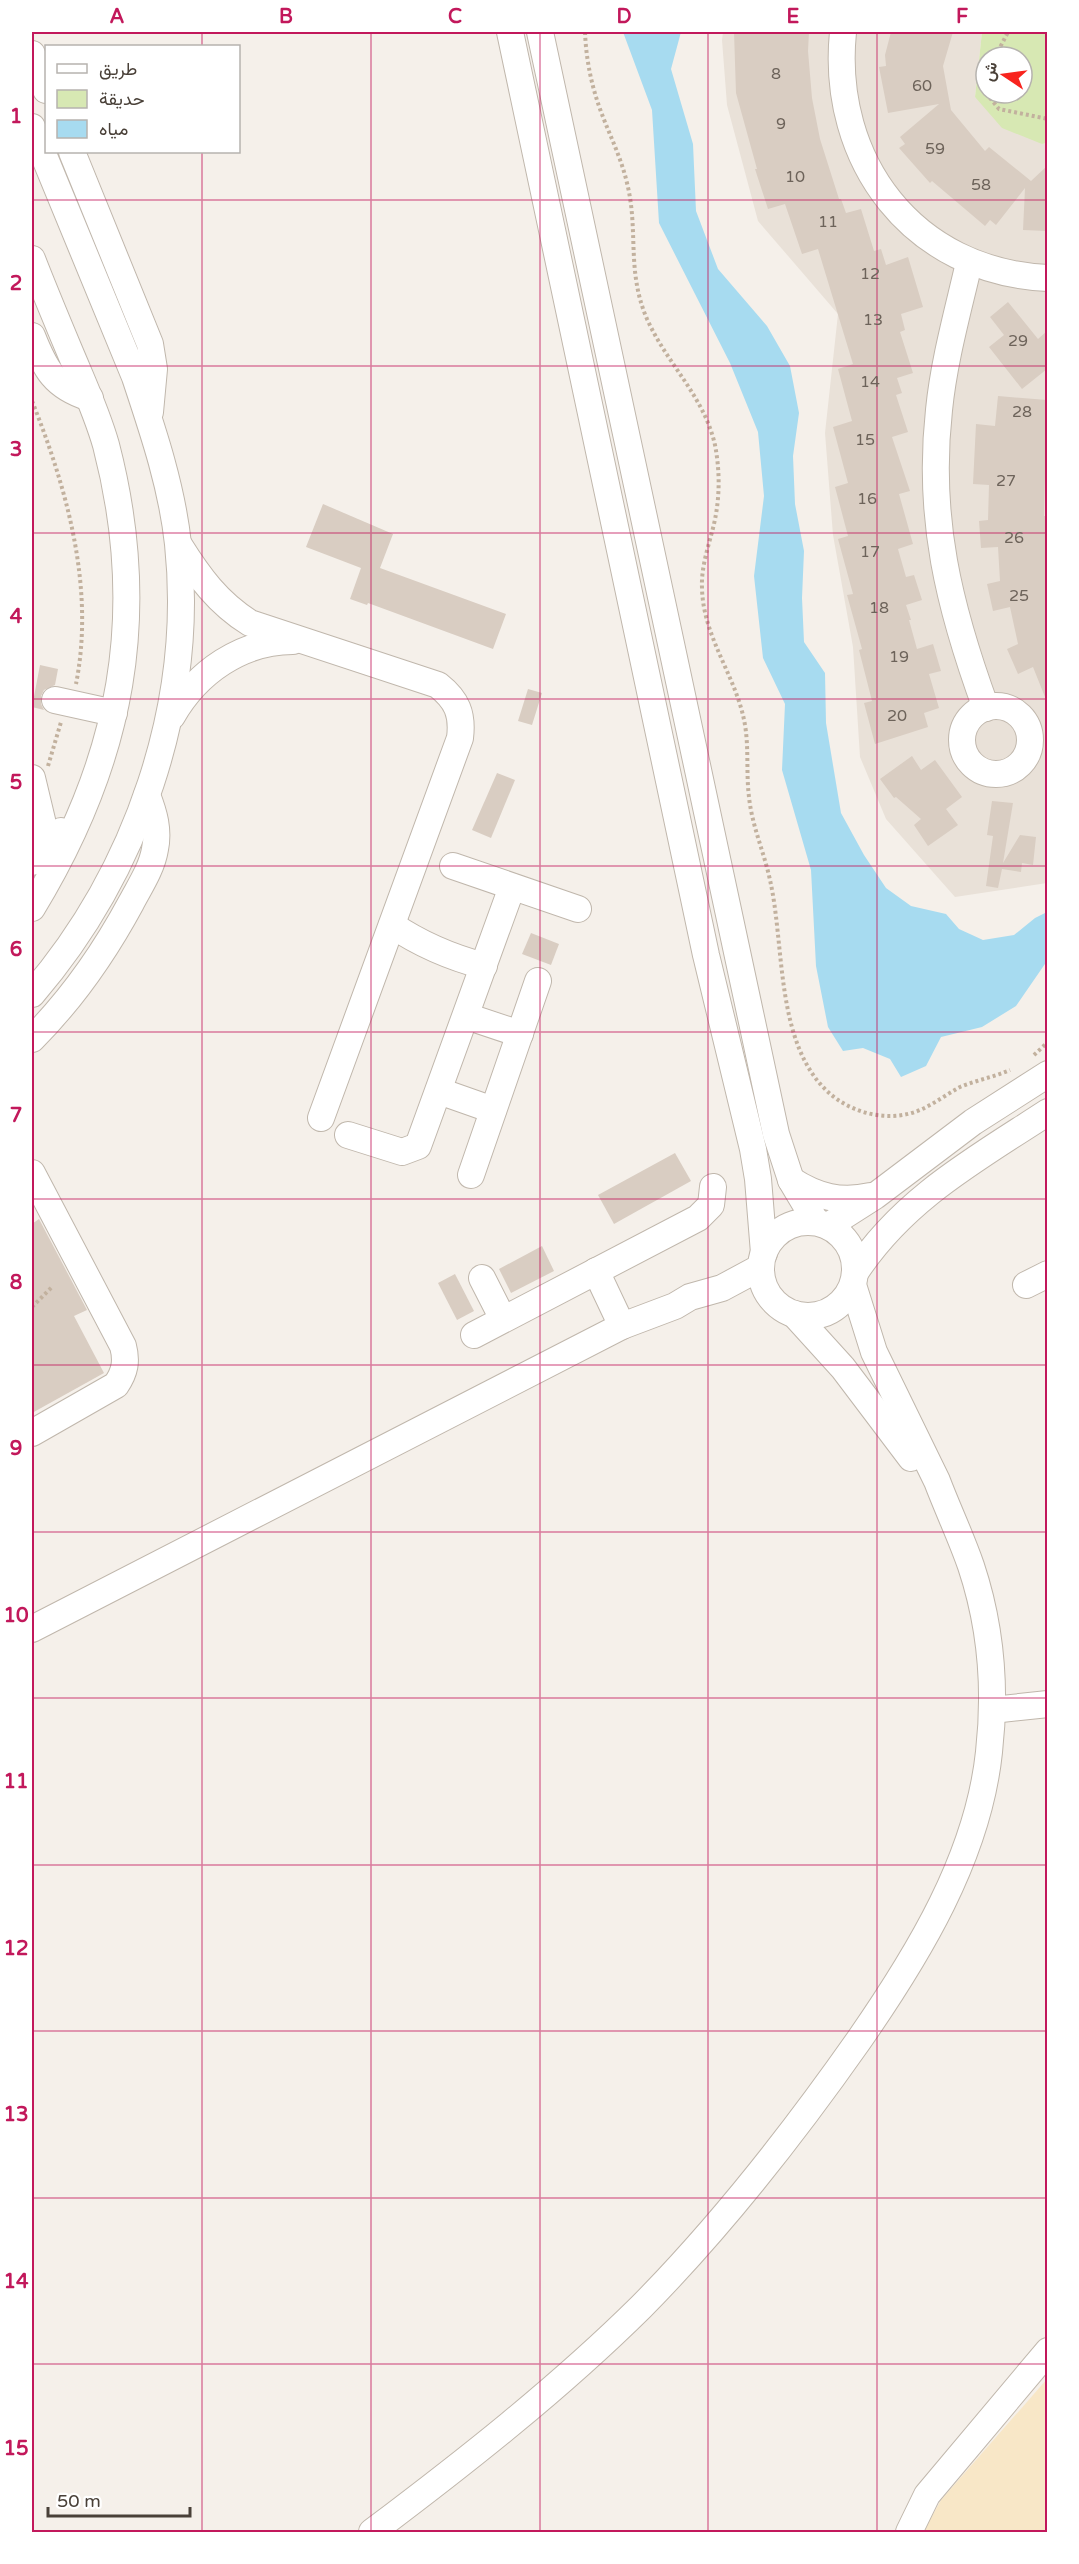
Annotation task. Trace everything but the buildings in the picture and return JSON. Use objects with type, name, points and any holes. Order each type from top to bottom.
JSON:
[{"type":"street","points":[[510,32],[704,943],[753,1149],[758,1179],[762,1279],[774,1301],[794,1314],[872,1404],[944,1503]]},
{"type":"street","points":[[540,32],[776,1134],[791,1180],[822,1224]]},
{"type":"street","points":[[843,32],[840,57],[847,113],[855,141],[882,191],[921,232],[969,263],[999,271],[1047,278]]},
{"type":"street","points":[[32,54],[45,87]]},
{"type":"street","points":[[32,127],[135,377],[161,459],[178,544],[177,651],[169,723],[147,795],[121,857],[99,899],[79,932],[34,991]]},
{"type":"street","points":[[72,153],[150,344],[154,369],[149,418]]},
{"type":"street","points":[[32,259],[90,398],[105,444],[124,539],[127,588],[125,636],[114,713],[96,779],[78,824],[32,908]]},
{"type":"street","points":[[969,263],[946,365],[939,409],[936,497],[947,584],[957,626],[986,708]]},
{"type":"street","points":[[32,336],[41,360],[56,381],[90,398]]},
{"type":"street","points":[[178,544],[208,589],[235,613],[267,630],[438,686],[450,695],[459,708],[462,723],[460,738],[321,1118]]},
{"type":"street","points":[[169,723],[192,687],[220,663],[263,644],[305,641]]},
{"type":"street","points":[[66,702],[114,713]]},
{"type":"street","points":[[34,788],[46,841]]},
{"type":"street","points":[[32,1039],[83,981],[112,938],[151,863],[157,835],[156,822],[147,795]]},
{"type":"street","points":[[32,862],[46,841],[60,831],[78,824]]},
{"type":"street","points":[[453,866],[578,909]]},
{"type":"street","points":[[348,1135],[402,1152],[413,1149],[420,1141],[512,886]]},
{"type":"street","points":[[392,925],[426,946],[484,966]]},
{"type":"street","points":[[34,991],[83,981]]},
{"type":"street","points":[[471,1174],[538,981]]},
{"type":"street","points":[[466,1016],[520,1034]]},
{"type":"street","points":[[822,1224],[875,1196],[1039,1067]]},
{"type":"street","points":[[439,1091],[493,1110]]},
{"type":"street","points":[[794,1314],[818,1316],[829,1311],[847,1296],[854,1279],[889,1227],[954,1174],[1047,1112]]},
{"type":"street","points":[[32,1173],[118,1336],[126,1356],[122,1376],[116,1385],[32,1432]]},
{"type":"street","points":[[791,1180],[806,1190],[840,1199],[875,1196]]},
{"type":"street","points":[[474,1335],[706,1212],[714,1196],[713,1187]]},
{"type":"street","points":[[32,1629],[622,1326],[690,1298],[722,1288],[763,1260],[772,1239],[784,1228],[800,1222],[822,1224],[840,1234],[849,1245],[854,1259],[854,1279],[874,1352],[938,1481],[944,1503],[962,1541],[979,1593],[989,1647],[992,1710],[984,1782],[972,1828],[959,1864],[900,1977],[798,2125],[696,2249],[640,2307],[539,2399],[372,2532]]},
{"type":"street","points":[[596,1271],[622,1326]]},
{"type":"street","points":[[482,1278],[503,1319]]},
{"type":"street","points":[[992,1710],[1047,1704]]},
{"type":"street","points":[[909,2532],[927,2495],[1047,2351]]},
{"type":"path","points":[[585,32],[593,87],[627,183],[631,201],[634,275],[639,296],[656,337],[702,407],[715,445],[718,465],[717,506],[704,566],[703,607],[715,646],[734,684],[745,724],[752,814],[774,902],[789,1014],[805,1058],[827,1091],[843,1104],[861,1112],[881,1116],[901,1115],[920,1110],[958,1088],[1016,1068]]},
{"type":"path","points":[[996,105],[999,109],[1047,119]]},
{"type":"path","points":[[32,401],[58,473],[79,570],[82,640],[76,684],[81,685],[66,702],[72,723],[62,721],[34,788]]},
{"type":"path","points":[[1039,1067],[1047,1042]]},
{"type":"path","points":[[32,1307],[53,1286]]},
{"type":"shaded area","points":[[723,32],[982,32],[981,45],[974,45],[974,105],[986,105],[1042,144],[1047,143],[1047,883],[955,897],[886,819],[860,757],[853,647],[833,535],[825,433],[838,314],[758,221],[727,105]]},
{"type":"green space","points":[[982,32],[1047,32],[1047,143],[1042,144],[1002,128],[982,105],[1034,105],[1034,45],[981,45]]},
{"type":"sand","points":[[1047,2379],[1047,2532],[923,2532],[941,2500]]},
{"type":"water","points":[[623,32],[681,32],[671,69],[693,144],[696,211],[718,269],[767,326],[790,366],[799,413],[793,456],[795,504],[804,551],[802,598],[804,642],[825,673],[826,723],[841,813],[864,855],[886,888],[911,906],[946,914],[959,929],[983,940],[1014,935],[1035,918],[1047,912],[1047,961],[1016,1006],[982,1027],[941,1037],[926,1066],[901,1077],[890,1059],[863,1048],[843,1051],[828,1027],[816,966],[811,870],[782,770],[785,704],[763,658],[754,576],[764,496],[758,432],[730,363],[659,223],[652,110]]}]
